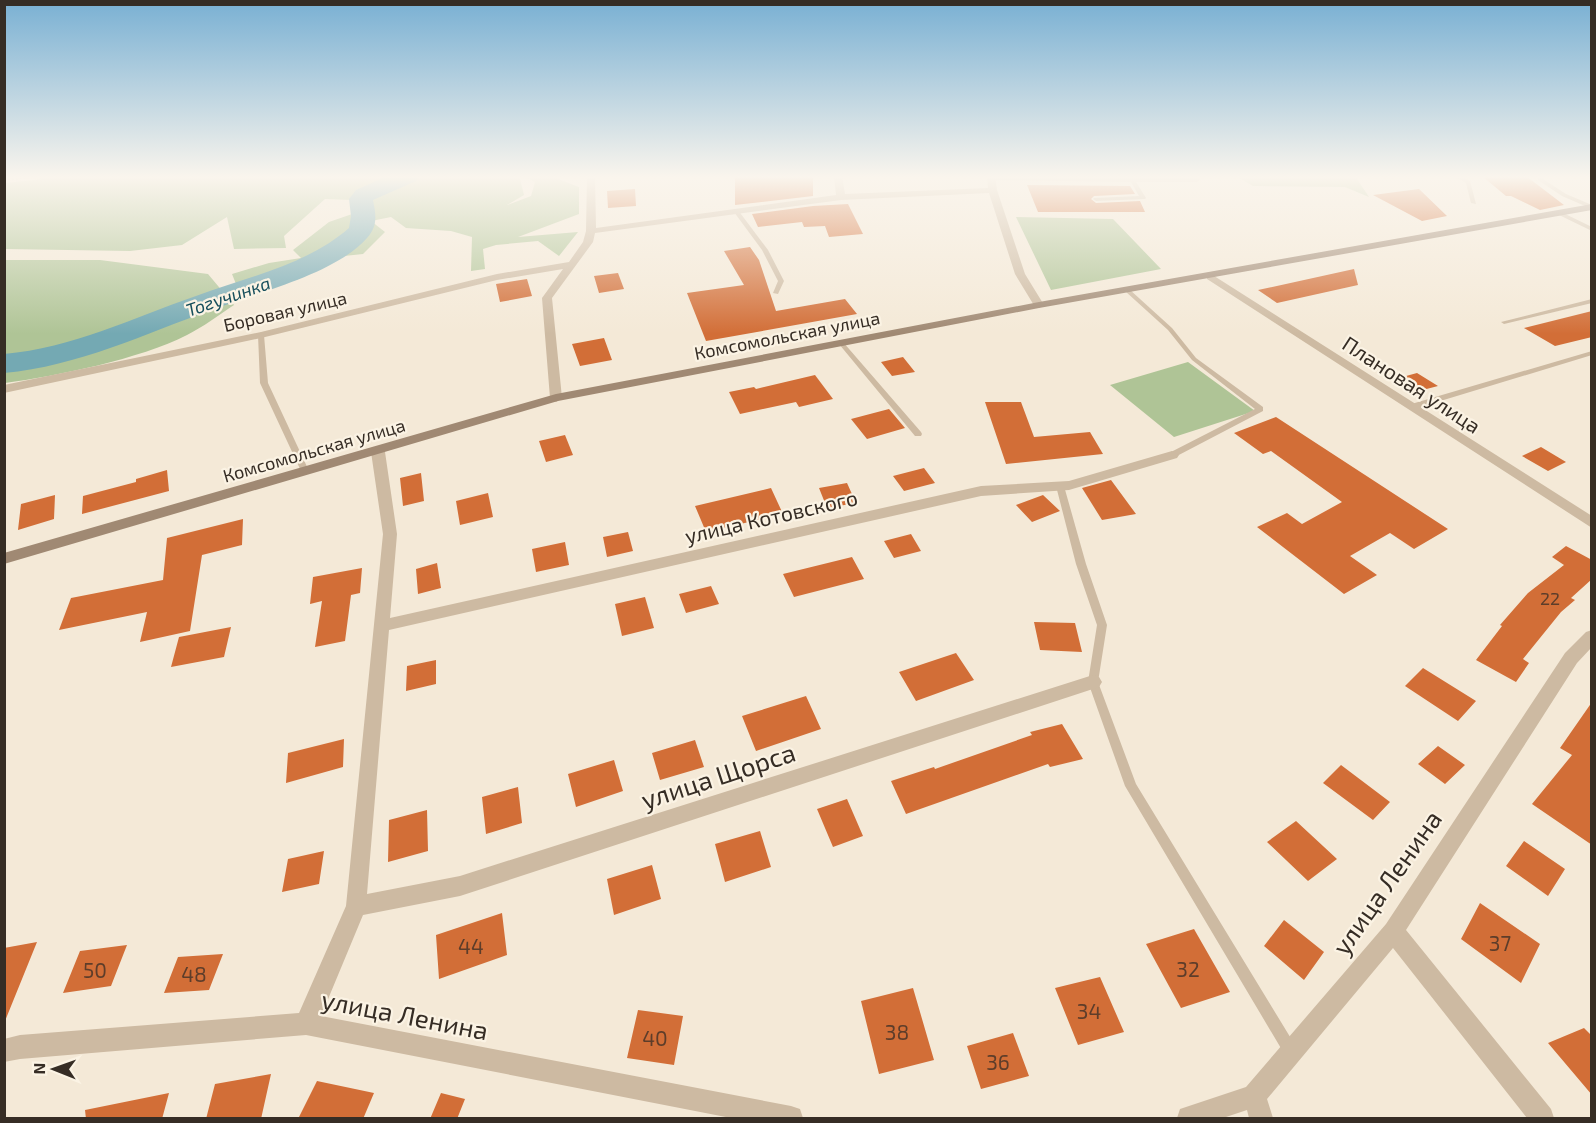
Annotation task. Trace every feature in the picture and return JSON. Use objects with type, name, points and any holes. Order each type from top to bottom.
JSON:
[{"type":"main road","name":"Комсомольская улица","points":[[4,559],[305,471],[378,452],[555,398],[1039,305],[1211,277],[1475,228]]},
{"type":"street","points":[[555,398],[547,298],[588,242],[591,231],[610,228]]},
{"type":"street","points":[[1006,228],[1020,274],[1039,305]]},
{"type":"street","name":"Боровая улица","points":[[4,389],[261,335],[497,277],[572,264]]},
{"type":"street","name":"Плановая улица","points":[[1211,277],[1592,523]]},
{"type":"street","points":[[306,1024],[356,906],[390,534],[378,452]]},
{"type":"street","name":"улица Котовского","points":[[380,626],[981,491],[1060,486],[1172,455]]},
{"type":"street","name":"улица Ленина","points":[[1189,1119],[1258,1107],[1292,1052],[1393,931],[1571,658],[1592,636]]},
{"type":"street","name":"улица Щорса","points":[[356,906],[460,886],[1094,682]]},
{"type":"street","points":[[1393,931],[1542,1119]]},
{"type":"street","name":"улица Ленина","points":[[4,1051],[20,1047],[306,1024],[791,1119]]},
{"type":"lane","points":[[749,228],[765,250],[781,281],[776,293]]},
{"type":"lane","points":[[1127,290],[1170,329],[1194,359],[1260,409],[1172,455]]},
{"type":"lane","points":[[1504,322],[1592,301]]},
{"type":"lane","points":[[261,335],[264,383],[305,471]]},
{"type":"lane","points":[[841,343],[918,434]]},
{"type":"lane","points":[[1411,407],[1592,353]]},
{"type":"lane","points":[[1060,486],[1081,564],[1102,625],[1094,682],[1131,786],[1292,1052]]},
{"type":"green space","points":[[5,228],[209,228],[182,245],[130,251],[5,249]]},
{"type":"green space","points":[[229,228],[292,228],[284,236],[286,248],[234,249]]},
{"type":"green space","points":[[321,228],[380,228],[385,232],[363,254],[344,256],[296,280],[236,284],[232,274],[269,263],[301,258],[293,250]]},
{"type":"green space","points":[[412,228],[541,228],[518,237],[578,232],[559,256],[538,241],[496,245],[483,249],[485,269],[471,271],[472,237],[451,231]]},
{"type":"green space","points":[[1021,228],[1122,228],[1161,269],[1051,290]]},
{"type":"green space","points":[[4,260],[100,260],[208,274],[234,305],[193,332],[146,352],[73,371],[5,383]]},
{"type":"green space","points":[[1188,362],[1255,411],[1174,437],[1110,385]]},
{"type":"building","points":[[826,228],[860,228],[863,234],[829,237]]},
{"type":"building","points":[[750,247],[759,260],[776,311],[845,299],[857,314],[706,341],[687,293],[744,285],[724,251]]},
{"type":"building","points":[[1354,269],[1358,285],[1277,303],[1258,290]]},
{"type":"building","points":[[618,273],[624,289],[599,293],[594,276]]},
{"type":"building","points":[[527,279],[532,296],[500,302],[496,284]]},
{"type":"building","points":[[1592,311],[1592,337],[1555,346],[1524,328]]},
{"type":"building","points":[[604,338],[612,360],[580,366],[572,344]]},
{"type":"building","points":[[903,357],[915,372],[892,376],[881,362]]},
{"type":"building","points":[[1417,373],[1438,386],[1415,392],[1395,379]]},
{"type":"building","points":[[815,375],[833,399],[799,407],[796,402],[740,414],[729,392],[754,387],[756,389]]},
{"type":"building","points":[[985,402],[1021,402],[1034,437],[1090,432],[1103,454],[1006,464]]},
{"type":"building","points":[[889,409],[905,428],[867,439],[851,419]]},
{"type":"building","points":[[1276,417],[1448,529],[1414,549],[1390,533],[1350,556],[1377,575],[1344,594],[1257,527],[1287,513],[1302,524],[1342,502],[1271,451],[1263,454],[1234,433]]},
{"type":"building","points":[[565,435],[573,455],[546,462],[539,441]]},
{"type":"building","points":[[1541,447],[1566,462],[1548,471],[1522,456]]},
{"type":"building","points":[[924,468],[935,483],[904,491],[893,476]]},
{"type":"building","points":[[167,470],[169,491],[82,514],[83,496],[136,482],[136,479]]},
{"type":"building","points":[[421,473],[424,501],[403,506],[400,478]]},
{"type":"building","points":[[1111,480],[1136,514],[1102,520],[1082,488]]},
{"type":"building","points":[[847,483],[856,503],[827,508],[819,488]]},
{"type":"building","points":[[771,488],[783,514],[706,532],[695,506]]},
{"type":"building","points":[[488,493],[493,517],[460,525],[456,501]]},
{"type":"building","points":[[55,495],[54,519],[18,530],[21,504]]},
{"type":"building","points":[[1043,495],[1060,511],[1032,522],[1016,505]]},
{"type":"building","points":[[243,519],[242,545],[202,555],[190,631],[140,642],[147,612],[59,630],[71,598],[163,580],[167,538]]},
{"type":"building","points":[[628,532],[633,551],[607,557],[603,537]]},
{"type":"building","points":[[911,534],[921,551],[894,558],[884,541]]},
{"type":"building","points":[[565,542],[569,565],[536,572],[532,549]]},
{"type":"building","points":[[1566,546],[1592,560],[1592,579],[1571,598],[1575,600],[1561,612],[1523,659],[1529,663],[1516,682],[1476,660],[1502,626],[1500,625],[1528,593],[1564,565],[1552,557]]},
{"type":"building","points":[[852,557],[864,579],[794,597],[783,574]]},
{"type":"building","points":[[437,563],[441,588],[418,594],[416,569]]},
{"type":"building","points":[[362,568],[360,593],[351,595],[345,641],[315,647],[322,601],[310,604],[313,577]]},
{"type":"building","points":[[711,586],[719,604],[686,613],[679,594]]},
{"type":"building","points":[[645,597],[654,628],[622,636],[615,604]]},
{"type":"building","points":[[1034,622],[1075,623],[1082,652],[1040,650]]},
{"type":"building","points":[[231,627],[224,657],[171,667],[179,637]]},
{"type":"building","points":[[956,653],[974,680],[916,701],[899,672]]},
{"type":"building","points":[[436,660],[436,684],[406,691],[407,666]]},
{"type":"building","points":[[1423,668],[1476,701],[1458,721],[1405,686]]},
{"type":"building","points":[[806,696],[821,729],[756,751],[742,716]]},
{"type":"building","points":[[1592,702],[1592,845],[1532,804],[1572,755],[1560,748]]},
{"type":"building","points":[[1062,724],[1083,759],[1050,767],[1048,764],[906,814],[891,781],[934,767],[935,769],[1032,735],[1030,732]]},
{"type":"building","points":[[344,739],[343,767],[286,783],[288,753]]},
{"type":"building","points":[[695,740],[704,767],[660,780],[652,753]]},
{"type":"building","points":[[1438,746],[1465,765],[1445,784],[1418,764]]},
{"type":"building","points":[[614,760],[623,791],[576,807],[568,774]]},
{"type":"building","points":[[1341,765],[1390,802],[1373,820],[1323,783]]},
{"type":"building","points":[[518,787],[522,823],[486,834],[482,797]]},
{"type":"building","points":[[847,799],[863,836],[833,847],[817,809]]},
{"type":"building","points":[[427,810],[428,851],[388,862],[389,820]]},
{"type":"building","points":[[1296,821],[1337,859],[1308,881],[1267,842]]},
{"type":"building","points":[[760,831],[771,867],[725,882],[715,844]]},
{"type":"building","points":[[1524,841],[1565,869],[1548,896],[1506,866]]},
{"type":"building","points":[[324,851],[319,884],[282,892],[288,859]]},
{"type":"building","points":[[652,865],[661,899],[614,915],[607,879]]},
{"type":"building","points":[[1480,903],[1540,944],[1521,983],[1461,939]]},
{"type":"building","points":[[502,913],[507,955],[439,979],[436,935]]},
{"type":"building","points":[[1284,920],[1324,952],[1304,980],[1264,946]]},
{"type":"building","points":[[1194,929],[1230,992],[1181,1008],[1146,944]]},
{"type":"building","points":[[37,942],[5,1021],[4,1021],[4,948]]},
{"type":"building","points":[[127,945],[111,986],[63,993],[80,951]]},
{"type":"building","points":[[223,954],[209,990],[164,993],[178,957]]},
{"type":"building","points":[[1100,977],[1124,1032],[1078,1045],[1055,988]]},
{"type":"building","points":[[913,988],[934,1060],[879,1074],[861,1001]]},
{"type":"building","points":[[638,1010],[683,1016],[674,1065],[627,1058]]},
{"type":"building","points":[[1584,1028],[1592,1036],[1592,1095],[1548,1043]]},
{"type":"building","points":[[1013,1033],[1029,1076],[981,1089],[967,1046]]},
{"type":"building","points":[[271,1074],[261,1119],[206,1119],[215,1084]]},
{"type":"building","points":[[317,1081],[374,1093],[363,1119],[298,1119]]},
{"type":"building","points":[[169,1093],[162,1119],[86,1119],[85,1110]]},
{"type":"building","points":[[441,1093],[465,1099],[457,1119],[430,1119]]},
{"type":"waterway","name":"Тогучинка","points":[[4,364],[30,361],[81,349],[273,279],[321,258],[351,239],[361,228]]}]
